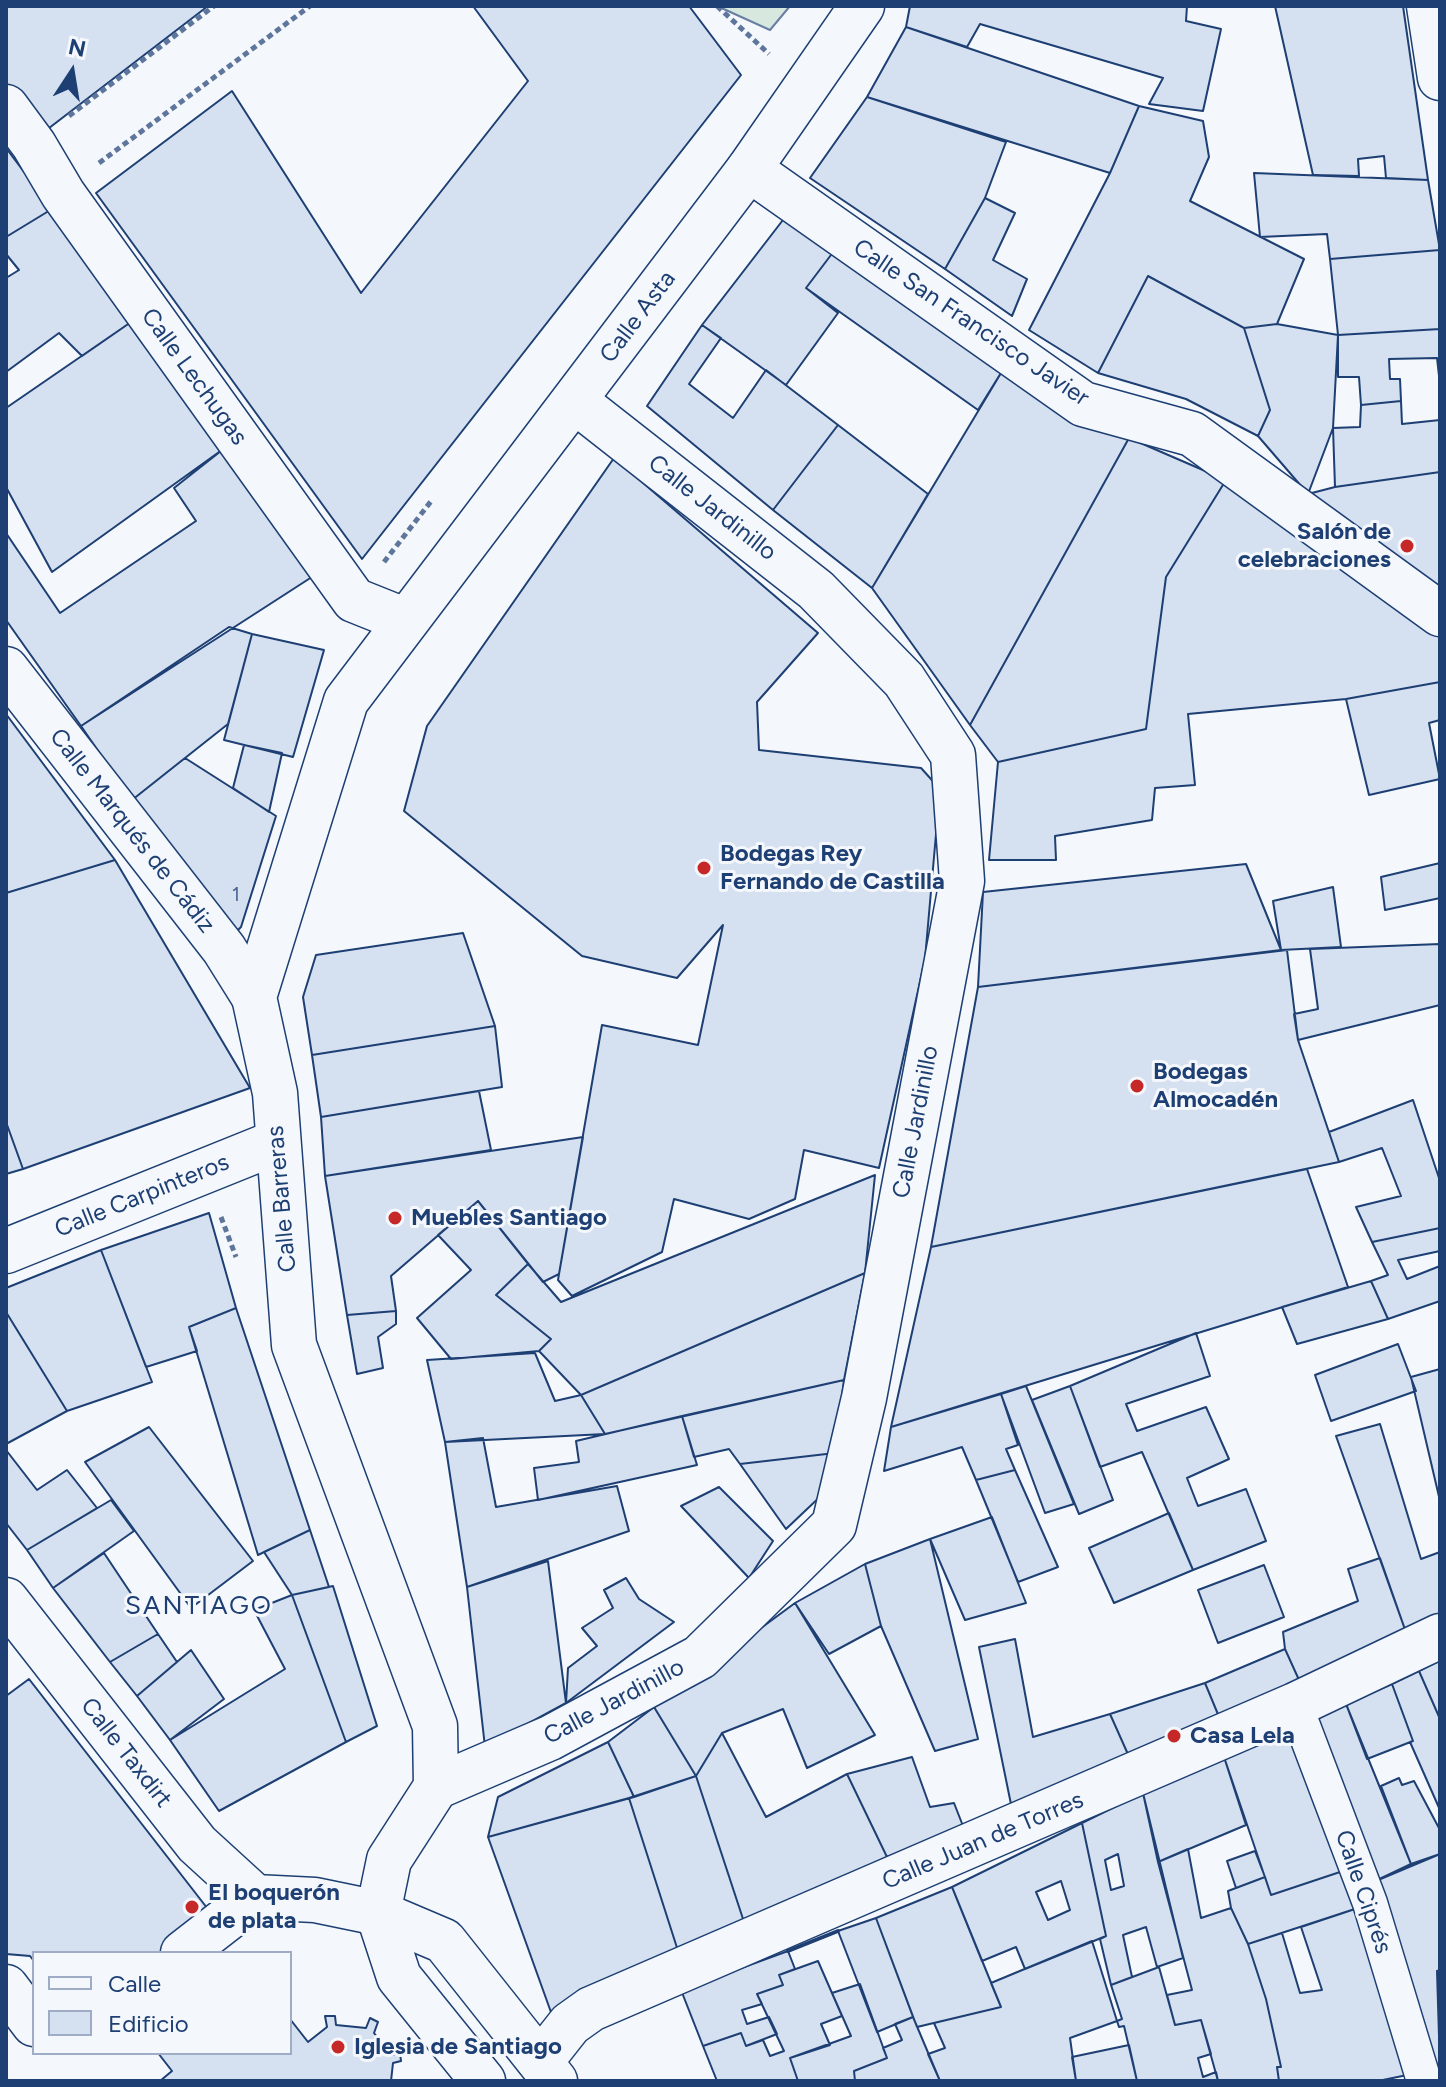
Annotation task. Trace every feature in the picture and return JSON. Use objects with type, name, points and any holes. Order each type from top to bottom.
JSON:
[{"type":"street","name":"Calle Asta","points":[[404,620],[575,401],[749,169],[862,6]]},
{"type":"street","points":[[1429,6],[1440,78]]},
{"type":"street","name":"Calle Lechugas","points":[[6,107],[34,145],[63,194],[354,600],[404,620]]},
{"type":"street","name":"Calle San Francisco Javier","points":[[749,169],[1083,404],[1192,434],[1440,614]]},
{"type":"street","name":"Calle Jardinillo","points":[[436,1787],[550,1738],[700,1657],[834,1525],[864,1398],[962,881],[953,755],[904,680],[816,590],[575,401]]},
{"type":"street","name":"Calle Barreras","points":[[404,620],[346,701],[254,997],[275,1093],[294,1345],[435,1726],[436,1787]]},
{"type":"street","name":"Calle Marqués de Cádiz","points":[[6,669],[224,949],[254,997]]},
{"type":"street","name":"Calle Carpinteros","points":[[6,1251],[277,1142]]},
{"type":"street","name":"Calle Taxdirt","points":[[6,1600],[197,1844],[255,1897]]},
{"type":"street","name":"Calle Juan de Torres","points":[[548,2072],[570,2024],[591,2009],[1295,1705],[1440,1636]]},
{"type":"street","name":"Calle Ciprés","points":[[1295,1705],[1370,1903],[1424,2081]]},
{"type":"street","points":[[436,1787],[389,1860],[378,1913],[399,1977],[483,2081]]},
{"type":"street","points":[[186,1951],[255,1897],[315,1900],[378,1913],[444,1941],[548,2072]]},
{"type":"street","points":[[6,1987],[32,2021]]},
{"type":"path","points":[[34,145],[214,6]]},
{"type":"path","points":[[63,194],[74,181],[310,6]]},
{"type":"path","points":[[718,6],[807,89]]},
{"type":"shaded area","points":[[717,6],[790,6],[770,30]]},
{"type":"building","points":[[6,6],[208,6],[40,135],[6,92]]},
{"type":"building","points":[[473,6],[689,6],[741,75],[362,559],[96,193],[232,91],[361,293],[528,81]]},
{"type":"building","points":[[910,6],[1187,6],[1186,21],[1221,29],[1203,111],[1149,104],[1163,78],[980,24],[967,47],[906,27]]},
{"type":"building","points":[[1275,6],[1403,6],[1428,180],[1386,178],[1384,156],[1358,159],[1359,176],[1313,175]]},
{"type":"building","points":[[906,27],[1139,106],[1110,173],[867,97]]},
{"type":"building","points":[[867,97],[1006,142],[985,198],[945,269],[810,178]]},
{"type":"building","points":[[1139,106],[1203,121],[1209,157],[1190,201],[1304,259],[1277,324],[1244,328],[1148,276],[1098,373],[1029,330],[1110,173]]},
{"type":"building","points":[[6,148],[52,209],[6,237]]},
{"type":"building","points":[[1254,173],[1428,180],[1440,250],[1330,259],[1327,234],[1260,237]]},
{"type":"building","points":[[985,198],[1015,213],[993,260],[1027,279],[1012,316],[945,269]]},
{"type":"building","points":[[52,209],[134,320],[82,356],[59,333],[6,372],[6,278],[19,270],[6,254],[6,237]]},
{"type":"building","points":[[786,216],[834,251],[806,288],[838,313],[786,385],[702,325]]},
{"type":"building","points":[[1440,250],[1440,329],[1338,335],[1330,259]]},
{"type":"building","points":[[834,251],[1004,368],[978,410],[806,288]]},
{"type":"building","points":[[1148,276],[1244,328],[1270,410],[1258,436],[1186,399],[1098,373]]},
{"type":"building","points":[[134,320],[226,447],[52,572],[6,487],[6,408]]},
{"type":"building","points":[[1277,324],[1338,335],[1333,428],[1308,494],[1258,436],[1270,410],[1244,328]]},
{"type":"building","points":[[702,325],[721,338],[689,384],[733,418],[766,370],[838,425],[773,510],[647,406]]},
{"type":"building","points":[[1440,329],[1440,385],[1437,358],[1389,359],[1390,379],[1400,379],[1401,401],[1361,405],[1359,377],[1338,377],[1338,335]]},
{"type":"building","points":[[1004,368],[1129,438],[970,725],[872,588]]},
{"type":"building","points":[[1401,401],[1402,424],[1440,420],[1440,472],[1335,487],[1333,428],[1360,427],[1361,405]]},
{"type":"building","points":[[838,425],[928,494],[872,588],[773,510]]},
{"type":"building","points":[[1129,438],[1226,480],[1166,577],[1146,729],[998,762],[970,725]]},
{"type":"building","points":[[226,447],[315,575],[81,726],[6,620],[6,533],[60,613],[196,521],[174,488]]},
{"type":"building","name":"Bodegas Rey Fernando de Castilla","points":[[614,458],[818,633],[757,702],[759,750],[921,768],[940,789],[925,959],[879,1168],[804,1150],[795,1199],[749,1219],[674,1199],[662,1252],[572,1296],[558,1280],[602,1025],[698,1045],[723,925],[677,978],[582,956],[404,811],[427,726]]},
{"type":"building","name":"Salón de celebraciones","points":[[1440,472],[1440,597],[1308,494],[1335,487]]},
{"type":"building","name":"Bodegas Rey Fernando de Castilla","points":[[1226,480],[1440,636],[1440,682],[1346,699],[1188,714],[1195,785],[1155,788],[1152,820],[1055,836],[1056,860],[989,860],[998,762],[1146,729],[1166,577]]},
{"type":"building","points":[[229,627],[252,634],[228,724],[132,800],[81,726]]},
{"type":"building","points":[[252,634],[324,650],[293,757],[224,740]]},
{"type":"building","points":[[1440,682],[1440,720],[1429,723],[1440,779],[1369,795],[1346,699]]},
{"type":"building","points":[[6,714],[115,860],[6,893]]},
{"type":"building","points":[[244,745],[282,753],[269,812],[233,788]]},
{"type":"building","points":[[185,758],[276,816],[241,927],[229,939],[132,800]]},
{"type":"building","points":[[115,860],[250,1088],[23,1169],[6,1122],[6,893]]},
{"type":"building","points":[[1440,863],[1440,898],[1385,910],[1381,877]]},
{"type":"building","name":"Bodegas Rey Fernando de Castilla","points":[[1246,864],[1281,950],[978,987],[983,892]]},
{"type":"building","points":[[1333,887],[1341,947],[1281,950],[1273,901]]},
{"type":"building","points":[[463,933],[495,1026],[312,1055],[303,997],[316,955]]},
{"type":"building","points":[[1440,944],[1440,1005],[1298,1040],[1294,1014],[1318,1009],[1310,949]]},
{"type":"building","name":"Bodegas Almocadén","points":[[1287,950],[1298,1040],[1339,1162],[931,1247],[978,987]]},
{"type":"building","points":[[495,1026],[502,1087],[321,1117],[312,1055]]},
{"type":"building","points":[[479,1091],[491,1150],[325,1176],[321,1117]]},
{"type":"building","points":[[1413,1100],[1440,1181],[1440,1228],[1372,1242],[1356,1207],[1401,1196],[1382,1148],[1339,1162],[1329,1132]]},
{"type":"building","points":[[6,1122],[23,1169],[6,1174]]},
{"type":"building","name":"Muebles Santiago","points":[[583,1137],[559,1274],[543,1282],[478,1201],[391,1276],[396,1311],[347,1315],[325,1176]]},
{"type":"building","points":[[1307,1169],[1348,1287],[891,1427],[931,1247]]},
{"type":"building","points":[[875,1175],[865,1273],[581,1395],[539,1351],[551,1339],[496,1295],[528,1264],[561,1302]]},
{"type":"building","points":[[478,1201],[528,1264],[496,1295],[551,1339],[539,1351],[451,1359],[417,1318],[471,1270],[438,1235]]},
{"type":"building","points":[[209,1213],[236,1308],[189,1327],[197,1351],[146,1367],[101,1250]]},
{"type":"building","points":[[1440,1228],[1440,1251],[1398,1260],[1407,1279],[1440,1266],[1440,1301],[1388,1319],[1371,1281],[1388,1275],[1372,1242]]},
{"type":"building","points":[[101,1250],[152,1382],[67,1411],[6,1312],[6,1288]]},
{"type":"building","points":[[865,1273],[844,1380],[605,1434],[581,1395]]},
{"type":"building","points":[[1371,1281],[1388,1319],[1297,1344],[1282,1307]]},
{"type":"building","points":[[236,1308],[310,1530],[258,1555],[189,1327]]},
{"type":"building","points":[[396,1311],[396,1324],[378,1337],[383,1368],[357,1374],[347,1315]]},
{"type":"building","points":[[6,1312],[67,1411],[6,1444]]},
{"type":"building","points":[[1196,1333],[1210,1376],[1126,1404],[1137,1431],[1206,1407],[1229,1459],[1187,1478],[1198,1506],[1246,1489],[1266,1541],[1193,1570],[1142,1452],[1100,1467],[1070,1386]]},
{"type":"building","points":[[1398,1344],[1416,1391],[1331,1421],[1315,1375]]},
{"type":"building","points":[[535,1353],[555,1401],[581,1395],[605,1434],[445,1442],[427,1360]]},
{"type":"building","points":[[1440,1369],[1440,1501],[1411,1377]]},
{"type":"building","points":[[844,1380],[835,1453],[740,1464],[729,1449],[694,1457],[682,1416]]},
{"type":"building","points":[[1026,1386],[1074,1504],[1045,1513],[1001,1394]]},
{"type":"building","points":[[1070,1386],[1113,1500],[1079,1514],[1032,1400]]},
{"type":"building","points":[[1001,1394],[1018,1445],[1006,1449],[1015,1470],[976,1480],[962,1447],[884,1471],[891,1427]]},
{"type":"building","points":[[682,1416],[697,1465],[538,1500],[534,1468],[579,1462],[576,1441]]},
{"type":"building","points":[[1380,1424],[1421,1559],[1440,1552],[1440,1622],[1408,1638],[1336,1436]]},
{"type":"building","points":[[149,1427],[253,1561],[191,1608],[85,1462]]},
{"type":"building","points":[[483,1438],[496,1507],[617,1486],[629,1531],[467,1587],[445,1442]]},
{"type":"building","points":[[6,1450],[37,1490],[67,1470],[97,1508],[27,1550],[6,1523]]},
{"type":"building","points":[[835,1453],[824,1493],[786,1529],[740,1464]]},
{"type":"building","points":[[1015,1470],[1058,1567],[1018,1582],[976,1480]]},
{"type":"building","points":[[719,1487],[773,1541],[749,1578],[681,1506]]},
{"type":"building","points":[[111,1500],[134,1531],[53,1588],[27,1550]]},
{"type":"building","points":[[1169,1513],[1193,1570],[1114,1603],[1089,1548]]},
{"type":"building","points":[[992,1517],[1026,1603],[965,1620],[930,1539]]},
{"type":"building","points":[[310,1530],[329,1587],[292,1595],[264,1552]]},
{"type":"building","points":[[930,1539],[978,1739],[935,1751],[881,1626],[865,1564]]},
{"type":"building","points":[[104,1553],[158,1634],[110,1662],[53,1588]]},
{"type":"building","points":[[1380,1558],[1408,1638],[1304,1691],[1285,1649],[1283,1632],[1358,1601],[1348,1569]]},
{"type":"building","points":[[548,1561],[566,1703],[485,1747],[467,1587]]},
{"type":"building","points":[[865,1564],[881,1626],[829,1654],[795,1603]]},
{"type":"building","points":[[1264,1565],[1284,1617],[1218,1643],[1198,1590]]},
{"type":"building","points":[[626,1578],[639,1599],[674,1622],[566,1703],[568,1668],[597,1646],[582,1628],[613,1608],[604,1590]]},
{"type":"building","points":[[333,1586],[377,1726],[346,1742],[292,1595]]},
{"type":"building","points":[[292,1595],[346,1742],[219,1811],[170,1740],[285,1669],[254,1610]]},
{"type":"building","points":[[795,1603],[875,1735],[807,1768],[783,1709],[722,1733],[696,1776],[654,1707]]},
{"type":"building","points":[[158,1634],[177,1662],[137,1696],[110,1662]]},
{"type":"building","points":[[1015,1639],[1033,1737],[1110,1714],[1131,1761],[1014,1819],[979,1647]]},
{"type":"building","points":[[1285,1649],[1304,1691],[1222,1724],[1205,1683]]},
{"type":"building","points":[[191,1650],[224,1699],[170,1740],[137,1696]]},
{"type":"building","points":[[1440,1660],[1440,1719],[1419,1671]]},
{"type":"building","points":[[1419,1671],[1440,1719],[1440,1810],[1410,1742],[1413,1741],[1392,1684]]},
{"type":"building","points":[[29,1679],[218,1922],[178,1951],[32,1951],[32,1958],[6,1954],[6,1696]]},
{"type":"building","points":[[1205,1683],[1222,1724],[1131,1761],[1110,1714]]},
{"type":"building","points":[[1392,1684],[1413,1741],[1367,1759],[1346,1704]]},
{"type":"building","points":[[1346,1704],[1411,1864],[1371,1883],[1309,1721]]},
{"type":"building","points":[[654,1707],[696,1776],[634,1797],[608,1742]]},
{"type":"building","points":[[1296,1726],[1349,1869],[1271,1895],[1224,1757]]},
{"type":"building","points":[[722,1733],[766,1817],[847,1774],[887,1857],[745,1925],[696,1776]]},
{"type":"building","points":[[608,1742],[634,1797],[488,1837],[498,1797]]},
{"type":"building","points":[[912,1757],[930,1807],[954,1803],[963,1826],[887,1857],[847,1774]]},
{"type":"building","points":[[1224,1757],[1246,1825],[1158,1862],[1143,1793]]},
{"type":"building","points":[[696,1776],[745,1925],[679,1954],[629,1798]]},
{"type":"building","points":[[1399,1778],[1402,1785],[1414,1781],[1440,1830],[1440,1854],[1411,1864],[1381,1786]]},
{"type":"building","points":[[1143,1793],[1183,1958],[1157,1967],[1146,1927],[1123,1935],[1132,1977],[1111,1985],[1100,1939],[1106,1936],[1082,1823]],"holes":[[[1118,1854],[1124,1886],[1111,1890],[1105,1860]]]},
{"type":"building","points":[[629,1798],[679,1954],[552,2015],[488,1837]]},
{"type":"building","points":[[1082,1823],[1106,1936],[1025,1969],[1016,1947],[982,1961],[952,1887]],"holes":[[[1061,1881],[1070,1910],[1048,1920],[1036,1892]]]},
{"type":"building","points":[[1188,1849],[1201,1918],[1231,1908],[1248,1944],[1266,1999],[1281,2067],[1277,2067],[1279,2081],[1218,2081],[1201,2020],[1175,2025],[1167,1995],[1192,1990],[1158,1862]]},
{"type":"building","points":[[1255,1851],[1265,1877],[1236,1888],[1227,1861]]},
{"type":"building","points":[[1440,1854],[1440,1970],[1437,1971],[1440,2069],[1432,2071],[1371,1883]]},
{"type":"building","points":[[1349,1869],[1364,1906],[1248,1944],[1231,1908],[1228,1891],[1265,1877],[1271,1895]]},
{"type":"building","points":[[952,1887],[1001,2007],[917,2027],[876,1918]]},
{"type":"building","points":[[1364,1906],[1417,2073],[1378,2081],[1279,2081],[1277,2067],[1281,2067],[1266,1999],[1248,1944],[1282,1933],[1300,1993],[1322,1990],[1301,1927]]},
{"type":"building","points":[[876,1918],[913,2017],[877,2032],[838,1931]]},
{"type":"building","points":[[1092,1941],[1117,2021],[1070,2038],[1076,2081],[940,2081],[928,2054],[945,2048],[934,2023],[1001,2007],[991,1983]]},
{"type":"building","points":[[788,1951],[795,1969],[779,1975],[783,1985],[757,1994],[762,2004],[742,2010],[747,2024],[769,2017],[777,2034],[746,2046],[741,2033],[703,2046],[681,1990]]},
{"type":"building","points":[[818,1961],[842,2016],[821,2024],[830,2045],[790,2058],[798,2081],[717,2081],[703,2046],[741,2033],[746,2046],[763,2040],[770,2056],[784,2051],[757,1994],[783,1985],[779,1975]]},
{"type":"building","points":[[1159,1967],[1175,2025],[1201,2020],[1211,2054],[1198,2058],[1203,2077],[1216,2072],[1218,2081],[1137,2081],[1124,2026],[1119,2027],[1117,2021],[1122,2019],[1111,1985]]},
{"type":"building","points":[[860,1984],[887,2058],[854,2071],[855,2081],[798,2081],[790,2058],[851,2036],[832,1993]]},
{"type":"building","name":"Iglesia de Santiago","points":[[325,2016],[335,2016],[336,2025],[366,2028],[370,2018],[378,2022],[374,2033],[391,2055],[400,2053],[401,2061],[393,2063],[391,2081],[160,2081],[172,2071],[160,2055],[292,2055],[292,2022],[308,2042],[327,2027]]},
{"type":"building","points":[[913,2017],[940,2081],[855,2081],[854,2071],[887,2058],[883,2048],[902,2040],[895,2024]]},
{"type":"building","points":[[1129,2045],[1137,2081],[1076,2081],[1072,2057]]},
{"type":"wall","points":[[788,1951],[838,1931]]},
{"type":"place","name":"Salón de celebraciones","points":[[1407,546]]},
{"type":"place","name":"Bodegas Rey Fernando de Castilla","points":[[704,868]]},
{"type":"place","name":"Bodegas Almocadén","points":[[1137,1086]]},
{"type":"place","name":"Muebles Santiago","points":[[395,1218]]},
{"type":"place","name":"Casa Lela","points":[[1174,1736]]},
{"type":"place","name":"El boquerón de plata","points":[[192,1907]]},
{"type":"place","name":"Iglesia de Santiago","points":[[338,2047]]},
{"type":"district","name":"SANTIAGO","points":[[199,1606]]}]
